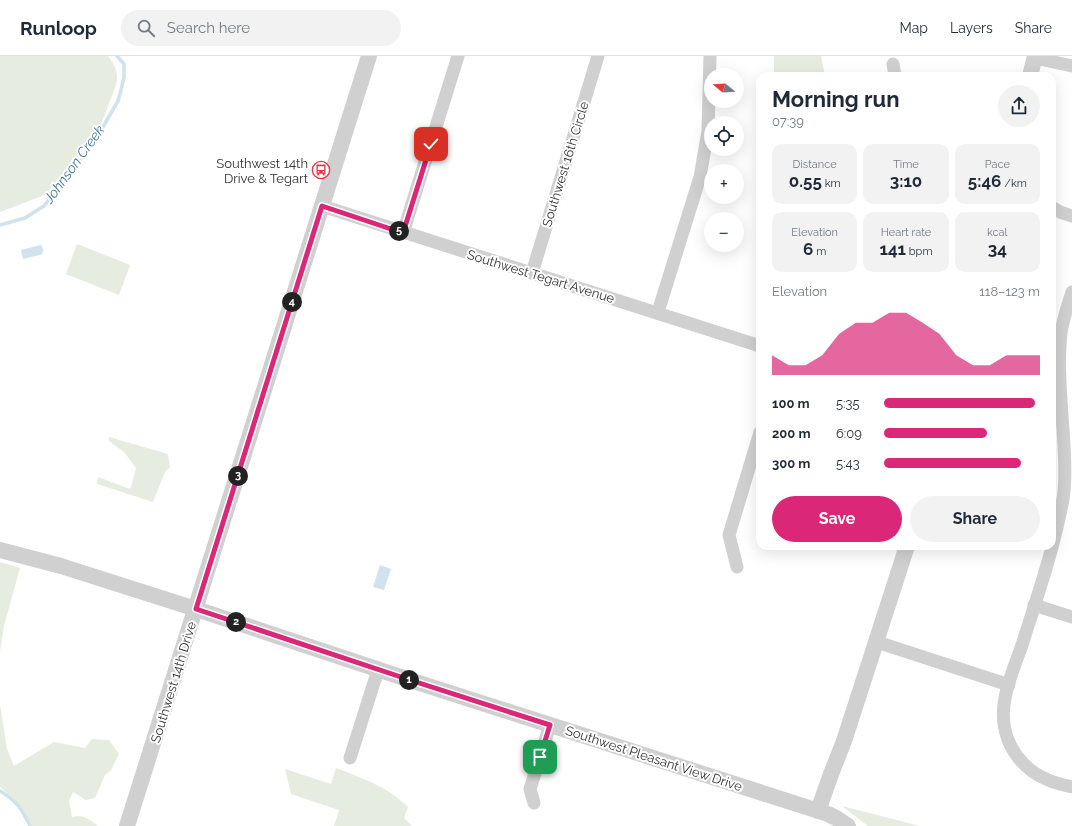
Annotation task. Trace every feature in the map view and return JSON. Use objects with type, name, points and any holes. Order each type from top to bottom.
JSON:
[{"type":"street","name":"Southwest 14th Drive","points":[[126,826],[196,609],[369,56]]},
{"type":"street","points":[[403,233],[458,56]]},
{"type":"street","name":"Southwest 16th Circle","points":[[532,273],[598,56]]},
{"type":"street","points":[[658,312],[700,177],[708,131],[710,56]]},
{"type":"street","points":[[1031,72],[1035,57],[1072,66]]},
{"type":"street","name":"Southwest Tegart Avenue","points":[[322,206],[403,233],[658,312],[756,345]]},
{"type":"street","points":[[1056,209],[1072,216]]},
{"type":"street","points":[[1056,533],[1069,467],[1060,357],[1067,333],[1066,309],[1072,292]]},
{"type":"street","points":[[736,567],[729,535],[756,445]]},
{"type":"street","name":"Southwest Pleasant View Drive","points":[[0,550],[61,566],[196,609],[378,670],[823,812],[848,826]]},
{"type":"street","points":[[823,812],[830,774],[844,741],[906,550]]},
{"type":"street","points":[[1051,550],[1009,685],[1003,709],[1004,724],[1007,738],[1013,751],[1022,763],[1033,772],[1046,779],[1072,787]]},
{"type":"street","points":[[1034,605],[1072,617]]},
{"type":"street","points":[[877,642],[1009,685]]},
{"type":"street","points":[[350,758],[378,670]]},
{"type":"street","points":[[534,803],[530,789],[550,725]]},
{"type":"shaded area","points":[[0,56],[108,56],[113,63],[117,77],[116,85],[95,140],[83,148],[50,193],[0,212]]},
{"type":"shaded area","points":[[774,56],[821,56],[824,72],[774,72]]},
{"type":"shaded area","points":[[77,244],[130,265],[119,295],[66,274]]},
{"type":"shaded area","points":[[109,437],[168,454],[170,467],[165,472],[153,502],[97,484],[98,477],[130,489],[136,468],[124,452],[109,441]]},
{"type":"shaded area","points":[[0,562],[20,568],[4,626],[0,652]]},
{"type":"shaded area","points":[[0,705],[7,749],[14,766],[54,742],[85,748],[92,739],[109,740],[119,754],[111,770],[105,775],[95,798],[86,800],[73,792],[69,801],[72,817],[79,816],[89,819],[98,826],[30,826],[22,809],[0,787]]},
{"type":"shaded area","points":[[336,768],[383,788],[400,800],[408,807],[404,818],[412,826],[334,826],[339,810],[291,794],[285,769],[331,784]]},
{"type":"shaded area","points":[[842,806],[920,826],[868,826]]},
{"type":"water","points":[[41,245],[44,251],[42,252],[43,254],[23,259],[21,250]]},
{"type":"water","points":[[380,565],[391,569],[384,590],[373,587]]},
{"type":"waterway","name":"Johnson Creek","points":[[0,225],[25,218],[44,206],[96,139],[118,101],[121,90],[124,77],[124,64],[117,56]]},
{"type":"waterway","name":"Johnson Creek","points":[[0,791],[11,798],[18,806],[30,826]]},
{"type":"place","name":"Southwest 14th Drive & Tegart","points":[[321,170]]},
{"type":"route","points":[[431,144],[403,233],[322,206],[196,609],[550,725],[540,757]]}]
